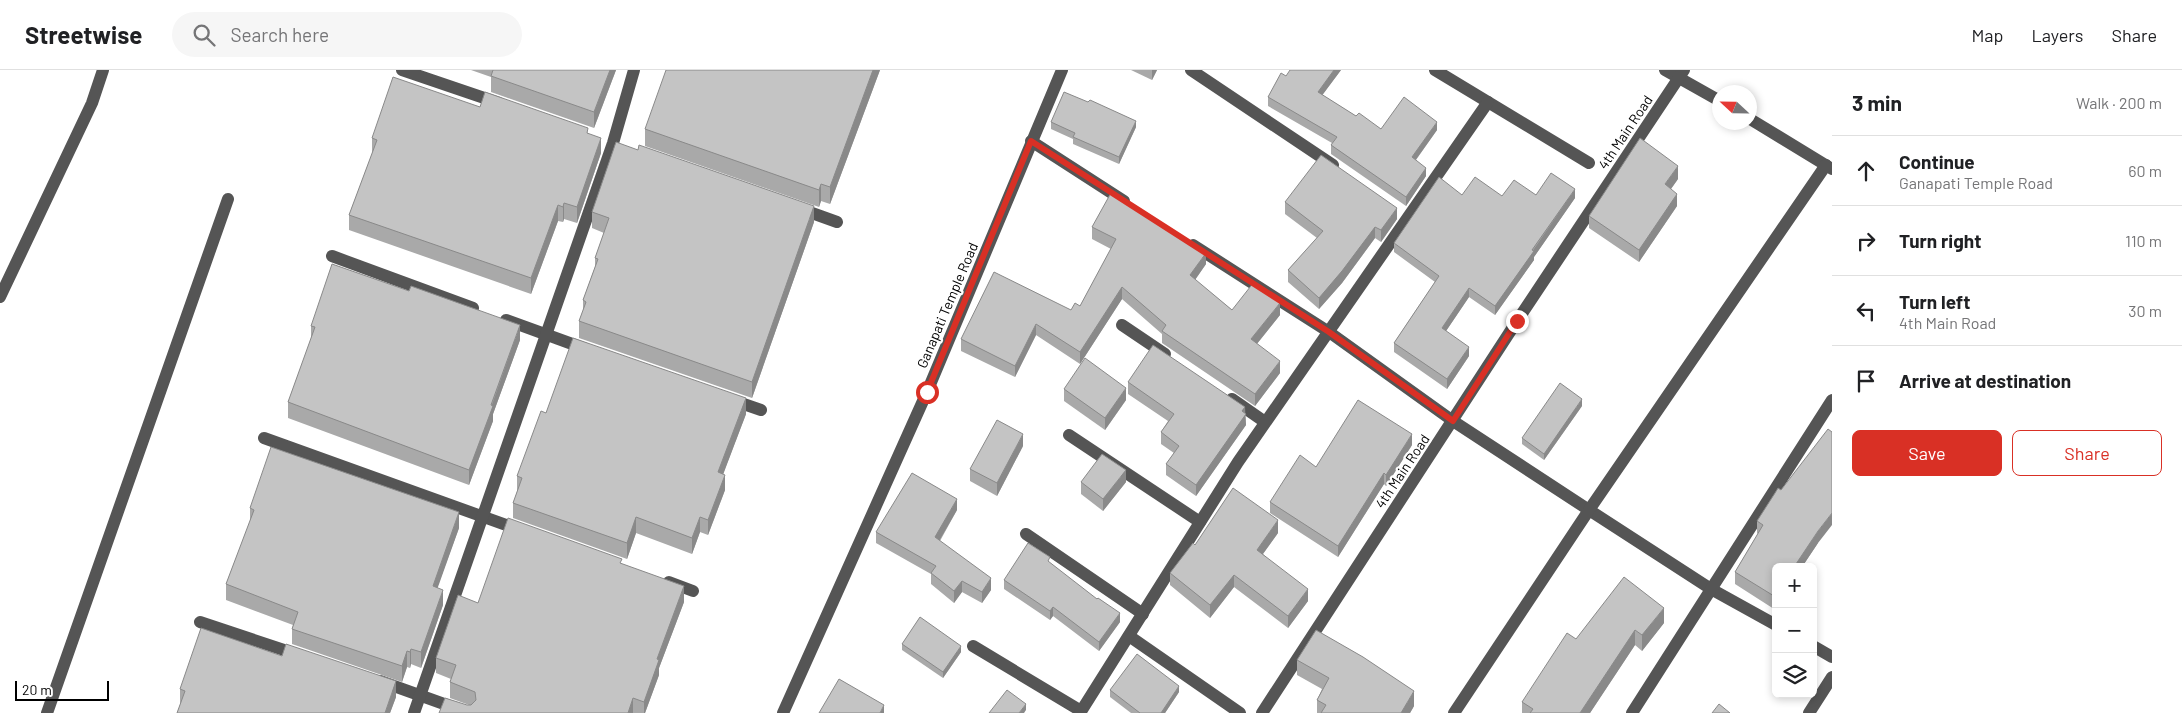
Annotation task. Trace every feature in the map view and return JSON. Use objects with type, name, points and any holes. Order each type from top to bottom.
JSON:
[{"type":"street","points":[[0,297],[92,103],[103,70]]},
{"type":"street","points":[[402,70],[512,108]]},
{"type":"street","points":[[414,713],[613,143],[634,70]]},
{"type":"street","name":"Ganapati Temple Road","points":[[783,713],[927,392],[1062,70]]},
{"type":"street","points":[[1191,70],[1344,172]]},
{"type":"street","points":[[1435,70],[1589,162]]},
{"type":"street","points":[[1666,70],[1682,74],[1712,95]]},
{"type":"street","name":"4th Main Road","points":[[1262,713],[1517,321],[1682,74]]},
{"type":"street","points":[[973,646],[1080,712],[1238,462],[1329,332],[1405,215],[1488,102]]},
{"type":"street","points":[[1454,713],[1589,510],[1829,167],[1757,123]]},
{"type":"street","points":[[1031,141],[1139,210]]},
{"type":"street","points":[[47,713],[228,199]]},
{"type":"street","points":[[790,206],[837,222]]},
{"type":"street","points":[[1180,236],[1329,332],[1453,421],[1589,510],[1711,589],[1772,623]]},
{"type":"street","points":[[332,256],[602,354]]},
{"type":"street","points":[[1122,325],[1178,363]]},
{"type":"street","points":[[1218,390],[1265,422]]},
{"type":"street","points":[[724,397],[761,410]]},
{"type":"street","points":[[1632,713],[1832,400]]},
{"type":"street","points":[[1069,436],[1200,522]]},
{"type":"street","points":[[264,438],[528,533]]},
{"type":"street","points":[[1026,534],[1143,614]]},
{"type":"street","points":[[656,578],[693,590]]},
{"type":"street","points":[[200,622],[310,658]]},
{"type":"street","points":[[1129,636],[1240,713]]},
{"type":"street","points":[[1817,648],[1832,657]]},
{"type":"street","points":[[365,676],[469,713]]},
{"type":"street","points":[[1809,713],[1832,677]]},
{"type":"building","points":[[493,70],[610,70],[594,112],[491,76]]},
{"type":"building","points":[[666,70],[873,70],[830,187],[821,184],[819,190],[645,129]]},
{"type":"building","points":[[1290,70],[1334,70],[1318,92],[1356,116],[1359,113],[1381,129],[1404,97],[1437,122],[1412,157],[1426,168],[1406,197],[1331,145],[1337,137],[1268,97],[1281,73],[1286,76]]},
{"type":"building","points":[[393,77],[480,107],[485,92],[588,128],[587,133],[601,138],[577,207],[564,203],[563,207],[558,205],[531,278],[349,215],[377,140],[372,138]]},
{"type":"building","points":[[1064,92],[1088,102],[1090,100],[1136,121],[1119,157],[1073,137],[1075,133],[1051,122]]},
{"type":"building","points":[[1640,138],[1678,166],[1665,184],[1677,194],[1639,250],[1589,216]]},
{"type":"building","points":[[616,142],[638,150],[639,145],[814,206],[752,382],[579,321],[586,302],[583,300],[598,259],[595,258],[609,218],[592,212]]},
{"type":"building","points":[[1321,155],[1397,208],[1381,230],[1375,227],[1319,298],[1288,270],[1323,231],[1285,202]]},
{"type":"building","points":[[1551,173],[1575,189],[1495,306],[1469,288],[1442,328],[1469,347],[1447,379],[1394,343],[1439,276],[1394,243],[1439,177],[1462,195],[1475,177],[1502,196],[1514,180],[1536,195]]},
{"type":"building","points":[[1112,191],[1206,253],[1190,275],[1232,310],[1254,282],[1280,303],[1251,339],[1280,361],[1255,394],[1162,331],[1166,325],[1122,287],[1080,352],[1036,324],[1015,366],[961,339],[994,272],[1071,310],[1075,303],[1080,306],[1116,239],[1092,227]]},
{"type":"building","points":[[332,264],[409,291],[411,286],[520,325],[469,470],[288,402],[315,327],[311,326]]},
{"type":"building","points":[[573,338],[746,398],[718,472],[725,475],[708,520],[700,517],[692,538],[636,517],[627,543],[513,503],[522,478],[517,476],[541,411],[546,413]]},
{"type":"building","points":[[1153,345],[1245,407],[1242,411],[1246,414],[1196,485],[1166,464],[1179,446],[1161,432],[1174,414],[1128,382]]},
{"type":"building","points":[[1085,358],[1126,388],[1105,418],[1064,389]]},
{"type":"building","points":[[1560,383],[1582,399],[1544,454],[1522,438]]},
{"type":"building","points":[[1358,400],[1412,434],[1386,475],[1384,473],[1338,546],[1270,502],[1300,455],[1316,467]]},
{"type":"building","points":[[997,420],[1023,434],[997,483],[970,469]]},
{"type":"building","points":[[1828,429],[1832,432],[1832,513],[1797,563],[1772,563],[1772,595],[1735,572],[1763,525],[1757,521],[1778,488],[1781,490]]},
{"type":"building","points":[[271,447],[459,512],[433,586],[443,590],[421,652],[411,649],[410,652],[407,651],[402,666],[292,629],[298,612],[226,584],[254,510],[250,508]]},
{"type":"building","points":[[1102,454],[1126,470],[1103,499],[1081,482]]},
{"type":"building","points":[[912,473],[957,499],[935,537],[991,578],[982,592],[962,581],[954,591],[931,573],[936,566],[876,532]]},
{"type":"building","points":[[1233,488],[1278,520],[1257,550],[1308,589],[1288,616],[1234,575],[1210,605],[1170,573],[1193,543],[1195,545]]},
{"type":"building","points":[[508,518],[622,559],[620,563],[684,586],[657,659],[659,660],[644,702],[633,698],[628,713],[439,713],[445,698],[467,705],[471,705],[476,700],[475,692],[450,682],[456,665],[436,658],[458,595],[478,603]]},
{"type":"building","points":[[1028,543],[1050,557],[1048,561],[1097,599],[1120,613],[1099,642],[1053,607],[1050,611],[1004,580]]},
{"type":"building","points":[[1624,577],[1664,608],[1642,635],[1635,630],[1580,713],[1530,713],[1533,709],[1522,702],[1567,633],[1576,639]]},
{"type":"building","points":[[920,617],[961,646],[943,672],[902,644]]},
{"type":"building","points":[[201,628],[282,656],[286,644],[396,681],[385,713],[177,713],[185,691],[180,689]]},
{"type":"building","points":[[1316,630],[1363,657],[1414,691],[1401,713],[1321,713],[1326,705],[1317,700],[1329,678],[1297,660]]},
{"type":"building","points":[[1137,654],[1179,686],[1161,713],[1140,713],[1110,690]]},
{"type":"building","points":[[839,679],[884,705],[880,713],[819,713]]},
{"type":"building","points":[[1007,690],[1026,704],[1019,713],[989,713]]},
{"type":"building","points":[[1719,704],[1730,713],[1712,713]]},
{"type":"route","points":[[927,392],[1031,141],[1329,332],[1453,421],[1517,321]]}]
